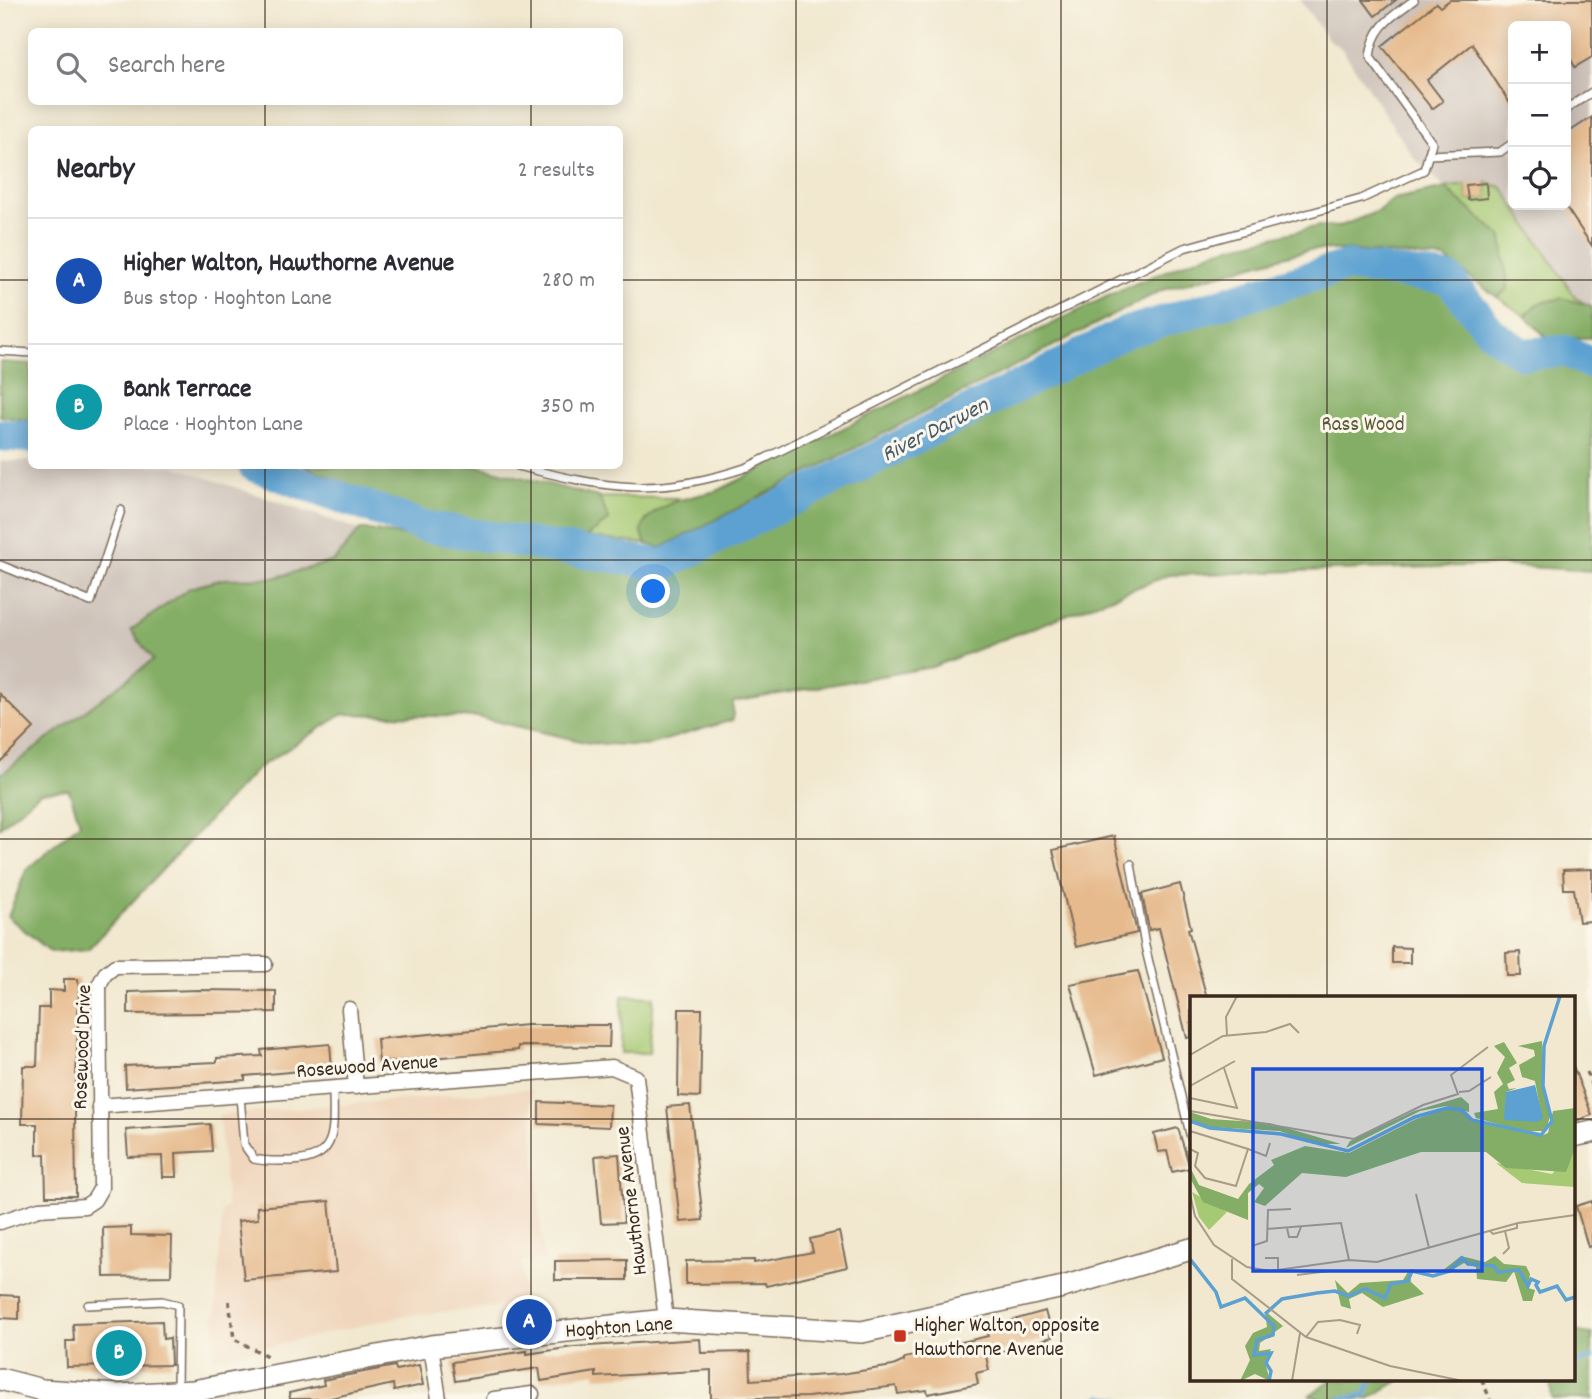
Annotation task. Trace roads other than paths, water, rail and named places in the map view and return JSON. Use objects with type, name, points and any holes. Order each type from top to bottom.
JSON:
[{"type":"main road","points":[[1574,1136],[1592,1132]]},
{"type":"main road","name":"Hoghton Lane","points":[[0,1379],[42,1390],[117,1395],[177,1391],[430,1346],[666,1320],[862,1332],[1063,1287],[1190,1249]]},
{"type":"street","name":"Rosewood Drive","points":[[0,1222],[39,1209],[85,1206],[94,1200],[102,1188],[99,985],[105,974],[114,966],[265,964]]},
{"type":"street","points":[[349,1009],[356,1087]]},
{"type":"street","name":"Rosewood Avenue","points":[[99,1106],[612,1067],[636,1077]]},
{"type":"street","name":"Hawthorne Avenue","points":[[636,1077],[666,1320]]},
{"type":"street","points":[[430,1346],[439,1399]]},
{"type":"street","points":[[494,1399],[532,1394]]},
{"type":"lane","points":[[529,469],[594,486],[659,488],[705,481],[748,467],[1184,248],[1361,199],[1424,170],[1432,143],[1370,57],[1372,38],[1393,15],[1414,0]]},
{"type":"lane","points":[[1571,106],[1592,92]]},
{"type":"lane","points":[[1428,155],[1500,152],[1508,146]]},
{"type":"lane","points":[[0,351],[28,354]]},
{"type":"lane","points":[[0,565],[91,602],[121,510]]},
{"type":"lane","points":[[1131,864],[1145,946],[1190,1134]]},
{"type":"lane","points":[[240,1096],[246,1153],[254,1159],[266,1162],[310,1160],[324,1153],[330,1143],[333,1089]]},
{"type":"lane","points":[[88,1305],[162,1301],[178,1305],[177,1391]]},
{"type":"waterway","name":"River Darwen","points":[[262,469],[422,526],[663,565],[1124,333],[1346,266],[1449,279],[1492,333],[1522,354],[1566,351],[1592,364]]},
{"type":"waterway","name":"River Darwen","points":[[0,435],[28,437]]},
{"type":"waterway","points":[[1574,1364],[1592,1358]]},
{"type":"waterway","points":[[1341,1399],[1366,1394],[1370,1382]]},
{"type":"waterway","points":[[1098,1399],[1101,1396],[1119,1399]]},
{"type":"place","name":"Higher Walton, Hawthorne Avenue","points":[[529,1322]]},
{"type":"place","name":"Higher Walton, opposite Hawthorne Avenue","points":[[900,1336]]},
{"type":"place","name":"Bank Terrace","points":[[119,1353]]},
{"type":"park label","name":"Rass Wood","points":[[1363,423]]}]
